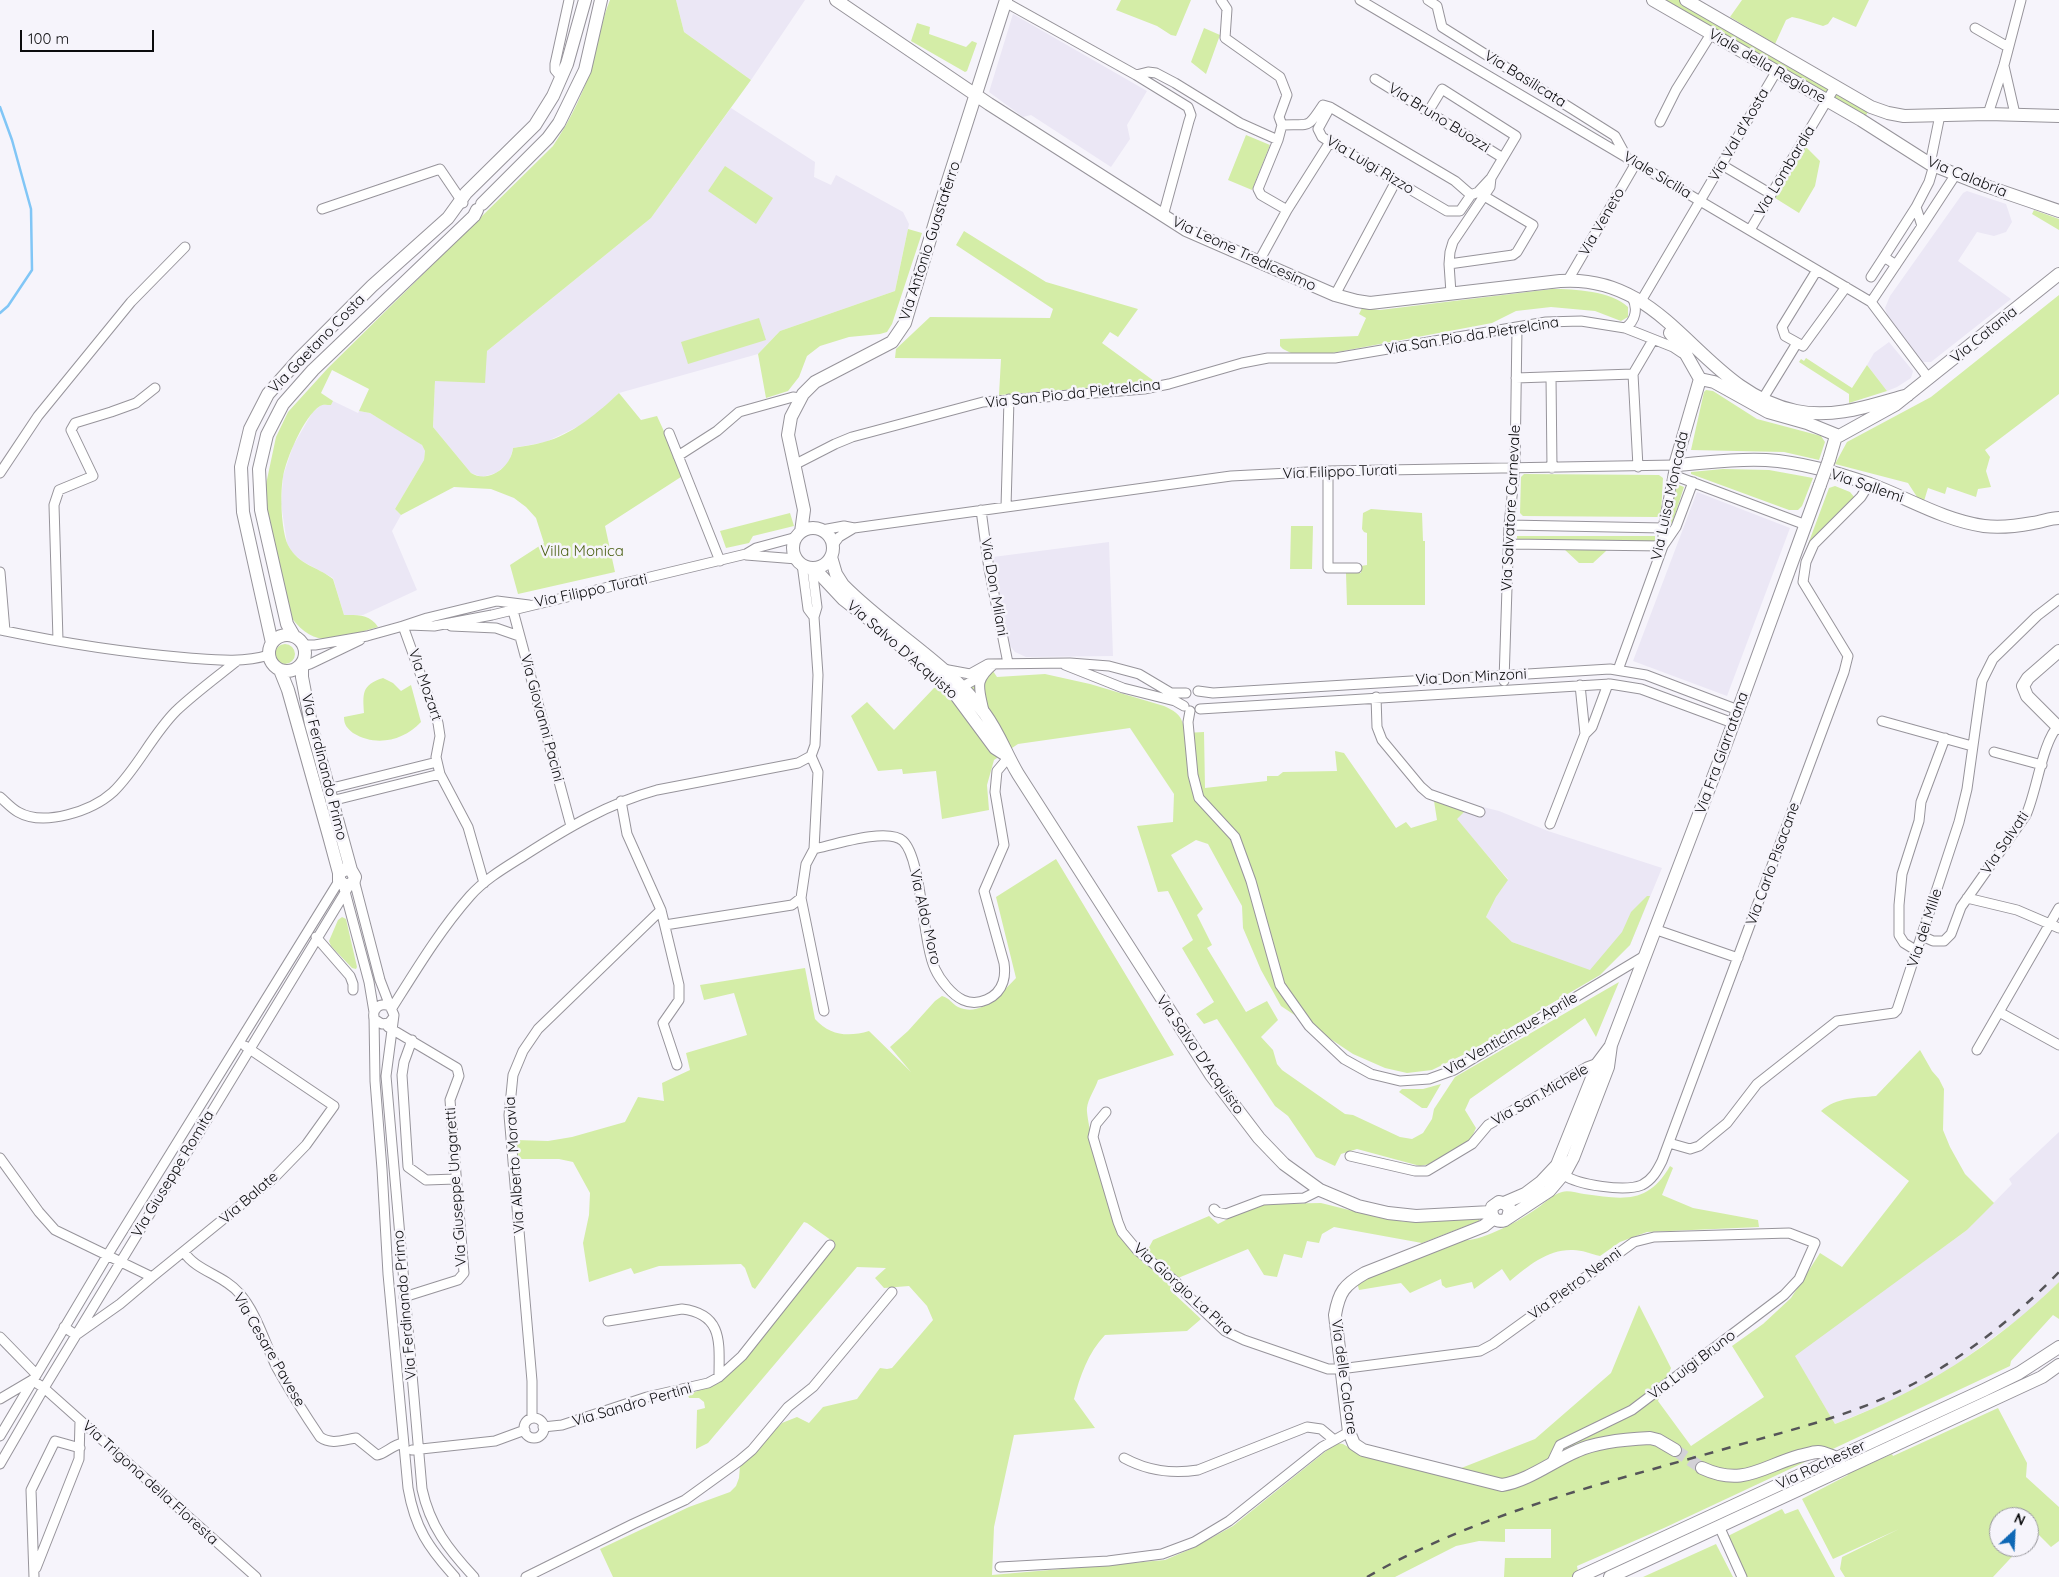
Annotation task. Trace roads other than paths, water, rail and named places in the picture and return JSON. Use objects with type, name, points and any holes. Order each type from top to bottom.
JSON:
[{"type":"street","points":[[562,77],[556,70],[555,64],[569,0]]},
{"type":"street","name":"Via Gaetano Costa","points":[[270,649],[268,619],[242,512],[241,466],[250,429],[268,394],[300,358],[372,286],[448,218],[462,195],[535,125],[562,77],[585,0]]},
{"type":"street","name":"Via Gaetano Costa","points":[[298,641],[287,624],[261,510],[259,468],[267,435],[283,404],[313,370],[474,216],[479,207],[548,138],[569,105],[584,70],[601,0]]},
{"type":"street","name":"Via Leone Tredicesimo","points":[[836,0],[1163,216],[1202,238],[1335,295],[1357,301],[1370,302],[1568,280],[1609,286],[1640,301]]},
{"type":"street","points":[[1221,0],[1227,9],[1225,38],[1280,77],[1287,95],[1279,117],[1282,125],[1278,140],[1258,189],[1261,195],[1288,210]]},
{"type":"street","name":"Viale Sicilia","points":[[1360,0],[1871,302],[1929,379]]},
{"type":"street","name":"Via Basilicata","points":[[1428,0],[1437,6],[1442,27],[1615,136],[1627,158]]},
{"type":"street","name":"Viale della Regione","points":[[1653,0],[1878,131]]},
{"type":"street","name":"Viale della Regione","points":[[1686,0],[1867,105],[1888,113],[1904,116],[1988,114],[2059,116]]},
{"type":"street","points":[[1988,114],[2004,66],[2021,0]]},
{"type":"street","points":[[1006,1],[1136,75],[1181,102],[1190,110],[1189,122],[1163,216]]},
{"type":"street","name":"Via Antonio Guastaferro","points":[[804,510],[788,435],[788,425],[801,398],[809,387],[821,377],[892,342],[906,323],[939,209],[1006,1]]},
{"type":"street","points":[[1975,28],[2008,47]]},
{"type":"street","points":[[1660,122],[1676,90],[1711,34]]},
{"type":"street","points":[[2004,66],[2015,114]]},
{"type":"street","points":[[1136,75],[1148,72],[1156,73],[1240,123],[1278,140]]},
{"type":"street","name":"Via Val d'Aosta","points":[[1640,301],[1776,72]]},
{"type":"street","name":"Via Bruno Buozzi","points":[[1375,79],[1503,158]]},
{"type":"street","name":"Via Lombardia","points":[[1750,230],[1835,87]]},
{"type":"street","points":[[1428,112],[1442,89],[1516,136],[1484,196],[1453,242],[1449,264],[1451,293]]},
{"type":"street","name":"Via Luigi Rizzo","points":[[1282,125],[1304,125],[1312,122],[1323,104],[1330,107],[1318,129],[1322,137],[1330,142],[1447,211],[1460,211],[1471,195]]},
{"type":"street","points":[[1861,120],[1867,114],[1867,105]]},
{"type":"street","points":[[1330,107],[1455,181],[1471,195],[1478,192],[1492,178]]},
{"type":"street","points":[[1878,131],[1877,120],[1888,113]]},
{"type":"street","points":[[1871,277],[1916,207],[1929,182],[1940,116]]},
{"type":"street","name":"Via Calabria","points":[[1878,131],[1932,164],[1983,186],[2059,211]]},
{"type":"street","points":[[1258,263],[1330,142]]},
{"type":"street","name":"Via Veneto","points":[[1568,280],[1636,163]]},
{"type":"street","points":[[1722,164],[1771,194]]},
{"type":"street","points":[[322,209],[440,169],[462,195],[467,209],[479,207],[482,199],[480,194],[474,190],[462,195]]},
{"type":"street","points":[[1871,302],[1956,174]]},
{"type":"street","points":[[1335,295],[1396,181]]},
{"type":"street","points":[[1449,264],[1513,255],[1517,252],[1533,225],[1484,196]]},
{"type":"street","points":[[1916,207],[1922,226]]},
{"type":"street","points":[[0,473],[38,416],[131,302],[185,247]]},
{"type":"street","points":[[1884,257],[1896,265]]},
{"type":"street","points":[[1817,270],[1782,327],[1785,336],[1803,346],[1846,287]]},
{"type":"street","name":"Via Catania","points":[[1838,434],[1908,395],[2059,274]]},
{"type":"street","points":[[1625,328],[1632,322],[1635,310],[1633,299],[1640,301],[1668,321],[1712,364],[1740,388],[1762,400],[1798,411],[1839,413],[1908,395]]},
{"type":"street","points":[[1640,301],[1678,341],[1701,376],[1768,412],[1838,434],[1851,421],[1839,413]]},
{"type":"street","name":"Via San Pio da Pietrelcina","points":[[794,465],[852,437],[971,405],[1144,388],[1169,384],[1242,363],[1268,358],[1335,358],[1546,322],[1581,321],[1625,328],[1673,347],[1688,358]]},
{"type":"street","name":"Via Salvatore Carnevale","points":[[1504,690],[1508,544],[1515,468],[1517,327]]},
{"type":"street","points":[[1638,467],[1633,374],[1653,340]]},
{"type":"street","points":[[1762,400],[1797,343]]},
{"type":"street","points":[[1701,376],[1700,361],[1712,364]]},
{"type":"street","name":"Via Luisa Moncada","points":[[1618,670],[1663,546],[1663,528],[1674,470],[1701,376],[1714,376],[1712,364]]},
{"type":"street","points":[[1516,378],[1633,374]]},
{"type":"street","points":[[1551,377],[1552,468]]},
{"type":"street","points":[[58,640],[54,505],[59,490],[92,476],[71,430],[75,423],[136,403],[155,388]]},
{"type":"street","points":[[678,456],[717,431],[739,412],[793,396],[801,398]]},
{"type":"street","points":[[1006,507],[1008,400]]},
{"type":"street","name":"Via Fra Giarratana","points":[[1508,1217],[1549,1191],[1564,1175],[1573,1158],[1608,1067],[1611,1045],[1738,710],[1838,434],[1827,421],[1839,413]]},
{"type":"street","points":[[669,433],[720,561]]},
{"type":"street","name":"Via Sallemi","points":[[1674,470],[1751,460],[1780,461],[1809,466],[1868,484],[1896,494],[1932,511],[1985,526],[2012,526],[2058,517]]},
{"type":"street","name":"Via Filippo Turati","points":[[820,529],[844,526],[854,528],[1231,476],[1328,471],[1515,468],[1638,467],[1674,470]]},
{"type":"street","points":[[1674,470],[1693,482],[1806,525]]},
{"type":"street","points":[[1328,471],[1328,568],[1357,568]]},
{"type":"street","points":[[1508,544],[1663,546],[1676,527],[1693,482]]},
{"type":"street","name":"Via Carlo Pisacane","points":[[1564,1175],[1582,1182],[1622,1188],[1637,1186],[1651,1179],[1657,1171],[1738,958],[1848,656],[1803,582],[1806,562],[1814,544],[1861,497],[1868,484]]},
{"type":"street","points":[[804,510],[820,529],[827,534],[832,551]]},
{"type":"street","points":[[382,1024],[389,1023],[392,1012],[438,936],[471,894],[497,873],[571,826],[620,801],[657,790],[798,763],[811,756],[815,746],[818,676],[814,617],[808,609],[806,565],[794,548],[804,510]]},
{"type":"street","name":"Via Don Milani","points":[[981,510],[989,569],[1008,663]]},
{"type":"street","points":[[1509,525],[1663,528]]},
{"type":"street","points":[[746,554],[806,565],[824,565],[839,537],[854,528]]},
{"type":"street","points":[[746,554],[756,548],[799,534],[806,529],[820,529]]},
{"type":"street","name":"Via Salvo D'Acquisto","points":[[832,551],[836,574],[843,586],[942,669],[995,748],[1007,757]]},
{"type":"street","name":"Via Filippo Turati","points":[[512,606],[532,605],[746,554]]},
{"type":"street","name":"Via Salvo D'Acquisto","points":[[806,565],[843,599],[985,714],[1001,738],[1007,757],[1211,1076],[1259,1138],[1284,1164],[1320,1190],[1358,1206],[1388,1213],[1416,1216],[1493,1215]]},
{"type":"street","points":[[0,572],[3,631],[153,655],[253,660],[270,649],[281,636],[315,645],[367,636],[406,626],[427,618],[497,601],[512,606]]},
{"type":"street","name":"Via dei Mille","points":[[1669,1143],[1690,1149],[1699,1146],[1727,1123],[1757,1084],[1837,1021],[1894,1013],[1900,1006],[1959,822],[1967,789],[1982,681],[1992,659],[2059,599]]},
{"type":"street","points":[[434,626],[512,606]]},
{"type":"street","name":"Via Giovanni Pacini","points":[[512,606],[571,826]]},
{"type":"street","points":[[406,626],[496,628],[520,636]]},
{"type":"street","name":"Via Mozart","points":[[406,626],[438,723],[440,736],[437,762],[440,774],[468,827],[484,883]]},
{"type":"street","points":[[270,649],[274,666],[294,668],[367,636]]},
{"type":"street","points":[[294,668],[304,657],[298,641]]},
{"type":"street","points":[[2058,727],[2027,696],[2024,686],[2028,678],[2059,651]]},
{"type":"street","points":[[0,797],[18,812],[35,818],[58,818],[85,809],[112,792],[176,711],[238,660]]},
{"type":"street","name":"Via Don Minzoni","points":[[1061,663],[1123,688],[1175,701],[1187,708],[1200,709],[1608,684],[1642,688],[1733,723]]},
{"type":"street","name":"Via Don Minzoni","points":[[970,674],[988,664],[1061,663],[1109,666],[1139,674],[1171,693],[1186,693],[1191,690],[1213,692],[1618,670],[1646,675],[1738,710]]},
{"type":"street","points":[[958,691],[973,683],[994,664]]},
{"type":"street","name":"Via Ferdinando Primo","points":[[294,668],[330,795],[351,913],[369,982],[374,1014],[375,1081],[388,1274],[403,1444],[411,1508],[428,1547],[455,1577]]},
{"type":"street","name":"Via Ferdinando Primo","points":[[294,668],[288,690],[346,881],[392,1012],[392,1029],[386,1071],[417,1450],[422,1488],[426,1508],[433,1524],[453,1554],[474,1577]]},
{"type":"street","points":[[942,669],[970,674],[958,691]]},
{"type":"street","points":[[981,676],[979,687],[985,714]]},
{"type":"street","points":[[1550,824],[1585,734],[1592,727],[1608,684]]},
{"type":"street","points":[[1580,685],[1585,734]]},
{"type":"street","points":[[1198,692],[1204,701],[1200,709]]},
{"type":"street","points":[[1186,693],[1183,699],[1187,708]]},
{"type":"street","points":[[1376,697],[1377,727],[1382,740],[1421,787],[1429,794],[1480,812]]},
{"type":"street","name":"Via Venticinque Aprile","points":[[1187,708],[1194,775],[1199,798],[1235,837],[1251,881],[1280,985],[1309,1026],[1344,1059],[1371,1074],[1400,1080],[1429,1079],[1454,1070],[1647,954]]},
{"type":"street","points":[[1882,721],[1972,746]]},
{"type":"street","name":"Via Salvati","points":[[1922,936],[1933,941],[1944,941],[1952,934],[1961,907],[2026,815],[2033,799],[2046,749],[2058,727]]},
{"type":"street","points":[[1918,951],[1904,943],[1899,935],[1898,904],[1902,874],[1915,838],[1921,802],[1945,738]]},
{"type":"street","points":[[1994,752],[2042,765]]},
{"type":"street","points":[[811,756],[818,772],[814,849],[806,864],[801,898],[824,1011]]},
{"type":"street","name":"Via Aldo Moro","points":[[814,849],[881,835],[893,836],[902,841],[912,858],[935,969],[957,996],[963,1000],[971,1003],[986,1000],[1000,989],[1005,973],[984,891],[1004,845],[995,792],[997,771],[1007,757]]},
{"type":"street","points":[[330,795],[437,762]]},
{"type":"street","points":[[330,795],[440,774]]},
{"type":"street","points":[[620,801],[627,834],[661,910],[679,985],[679,1000],[663,1023],[676,1066]]},
{"type":"street","name":"Via Giuseppe Romita","points":[[0,1464],[325,922],[346,881]]},
{"type":"street","name":"Via Giuseppe Romita","points":[[0,1436],[64,1327],[239,1041],[296,951],[346,881]]},
{"type":"street","points":[[665,925],[792,905],[801,898]]},
{"type":"street","points":[[1967,898],[2017,910],[2059,928]]},
{"type":"street","points":[[325,922],[341,904],[344,904],[351,913]]},
{"type":"street","points":[[1977,1050],[2059,908]]},
{"type":"street","name":"Via Alberto Moravia","points":[[532,1418],[532,1381],[509,1115],[513,1075],[523,1051],[547,1019],[661,910]]},
{"type":"street","points":[[1656,930],[1738,958]]},
{"type":"street","points":[[316,937],[350,976],[353,984],[352,990]]},
{"type":"street","points":[[296,951],[304,957]]},
{"type":"street","points":[[380,1005],[392,1012],[399,1028],[409,1039],[376,1021],[374,1014],[380,1005]]},
{"type":"street","points":[[1999,1012],[2059,1045]]},
{"type":"street","points":[[409,1039],[402,1076],[408,1167],[426,1180],[456,1179]]},
{"type":"street","name":"Via Giuseppe Ungaretti","points":[[404,1296],[458,1280],[464,1273],[450,1100],[452,1090],[458,1081],[459,1072],[457,1068],[409,1039]]},
{"type":"street","points":[[239,1041],[249,1048]]},
{"type":"street","name":"Via Fra Giarratana","points":[[1504,1203],[1525,1194],[1541,1182],[1557,1165],[1598,1063],[1611,1045]]},
{"type":"street","name":"Via Balate","points":[[76,1335],[120,1304],[274,1178],[306,1146],[334,1106],[249,1048]]},
{"type":"street","name":"Via San Michele","points":[[1350,1156],[1415,1171],[1427,1171],[1472,1144],[1488,1124],[1587,1067],[1598,1063]]},
{"type":"street","points":[[213,1084],[223,1091]]},
{"type":"street","name":"Via Giorgio La Pira","points":[[1106,1112],[1096,1124],[1093,1137],[1118,1222],[1133,1246],[1176,1282],[1225,1331],[1244,1340],[1322,1368],[1340,1369]]},
{"type":"street","points":[[381,1152],[392,1151]]},
{"type":"street","points":[[0,1158],[39,1212],[55,1230],[152,1277]]},
{"type":"street","points":[[382,1168],[393,1168]]},
{"type":"street","points":[[1214,1209],[1217,1212],[1226,1214],[1262,1200],[1304,1198],[1320,1190]]},
{"type":"street","points":[[1504,1203],[1510,1209],[1508,1217],[1501,1221],[1493,1215],[1495,1204],[1504,1203]]},
{"type":"street","name":"Via delle Calcare","points":[[1493,1215],[1484,1226],[1364,1273],[1352,1280],[1343,1289],[1335,1316],[1349,1432],[1354,1444],[1363,1450],[1494,1484],[1509,1484],[1583,1448],[1644,1438],[1658,1440],[1675,1450]]},
{"type":"street","name":"Via Pietro Nenni","points":[[1340,1369],[1480,1351],[1493,1344],[1634,1242],[1654,1237],[1789,1234],[1815,1243]]},
{"type":"street","name":"Via Luigi Bruno","points":[[1551,1464],[1560,1445],[1632,1410],[1784,1295],[1799,1279],[1815,1243]]},
{"type":"street","name":"Via Sandro Pertini","points":[[403,1444],[417,1450],[495,1441],[524,1430],[529,1436],[537,1437],[542,1433],[544,1427],[562,1425],[646,1397],[708,1383],[742,1356],[830,1245]]},
{"type":"street","name":"Via Cesare Pavese","points":[[184,1252],[194,1262],[229,1283],[240,1293],[248,1305],[277,1368],[320,1436],[326,1441],[334,1442],[356,1438],[377,1454],[381,1454],[394,1445],[403,1444]]},
{"type":"street","points":[[388,1274],[402,1272]]},
{"type":"street","points":[[526,1577],[704,1489],[720,1474],[752,1450],[788,1407],[813,1387],[892,1292]]},
{"type":"street","points":[[391,1309],[405,1308]]},
{"type":"street","points":[[608,1321],[682,1309],[695,1311],[705,1316],[717,1332],[719,1345],[718,1376]]},
{"type":"street","points":[[64,1327],[76,1335]]},
{"type":"street","name":"Via Trigona della Floresta","points":[[0,1337],[44,1388],[251,1575]]},
{"type":"street","name":"Via Rochester","points":[[1610,1577],[1719,1526],[2019,1373],[2059,1347]]},
{"type":"street","name":"Via Rochester","points":[[1579,1577],[2042,1377],[2059,1365]]},
{"type":"street","points":[[0,1399],[34,1377]]},
{"type":"street","points":[[524,1430],[526,1421],[532,1418],[538,1419],[544,1427]]},
{"type":"street","points":[[34,1575],[79,1460],[78,1433],[80,1421]]},
{"type":"street","points":[[1124,1458],[1145,1468],[1168,1472],[1184,1472],[1198,1470],[1307,1427],[1320,1428],[1333,1439]]},
{"type":"street","points":[[1000,1567],[1108,1561],[1162,1554],[1194,1542],[1229,1520],[1333,1439],[1349,1432]]},
{"type":"street","points":[[403,1444],[416,1436]]},
{"type":"street","points":[[34,1575],[31,1490],[55,1441],[80,1448]]},
{"type":"street","points":[[1702,1468],[1729,1477],[1748,1475],[1819,1452],[1840,1463]]},
{"type":"street","points":[[1719,1526],[1742,1577]]},
{"type":"waterway","points":[[0,107],[12,140],[31,209],[32,270],[8,306],[0,313]]},
{"type":"tunnel","points":[[1675,1450],[1702,1468]]},
{"type":"railway","points":[[1367,1577],[1410,1554],[1500,1516],[1593,1486],[1813,1424],[1889,1396],[1935,1371],[1980,1342],[2001,1326],[2059,1272]]},
{"type":"park label","name":"Villa Monica","points":[[582,551]]}]
